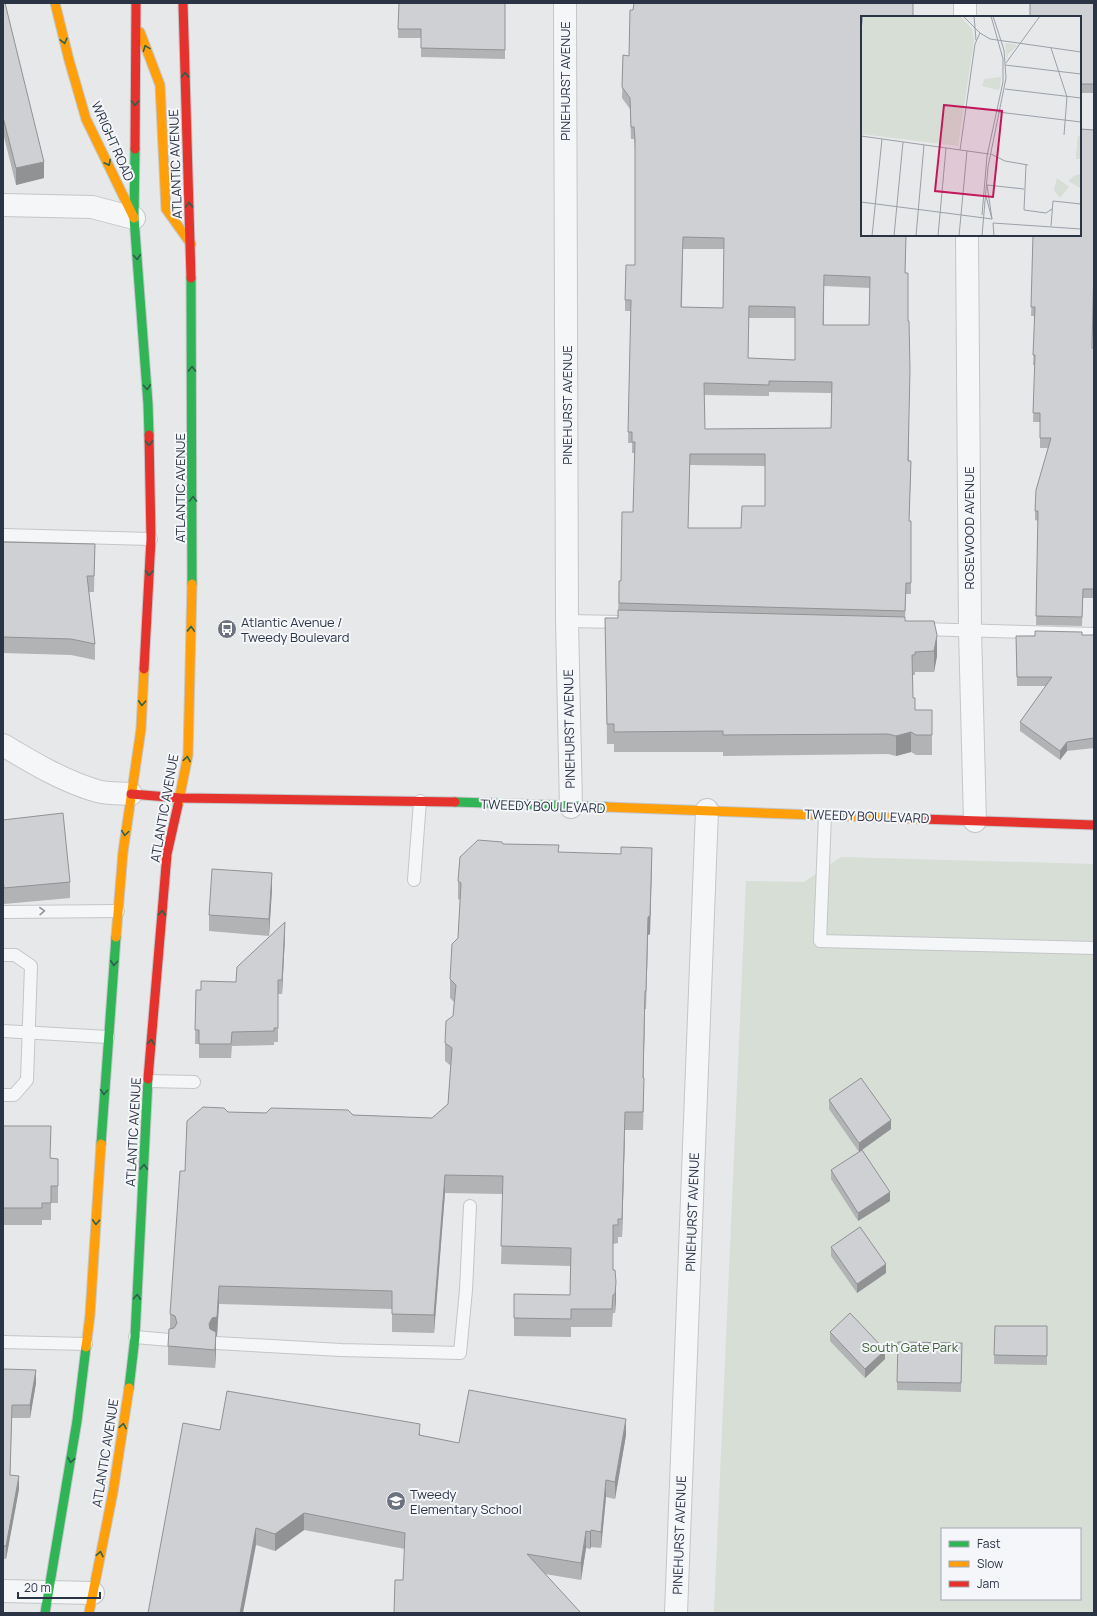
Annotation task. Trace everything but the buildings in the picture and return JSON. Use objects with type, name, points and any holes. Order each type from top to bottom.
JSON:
[{"type":"main road","name":"WRIGHT ROAD","points":[[55,3],[86,119],[134,218]]},
{"type":"main road","points":[[127,3],[136,22],[160,85],[166,209],[190,244]]},
{"type":"main road","points":[[45,1613],[77,1421],[90,1315],[108,1037],[123,852],[130,794],[141,729],[151,539],[148,404],[134,218],[136,3]]},
{"type":"main road","name":"ATLANTIC AVENUE","points":[[91,1603],[113,1492],[131,1377],[135,1337],[148,1081],[167,854],[188,755],[193,560],[190,244],[183,3]]},
{"type":"main road","name":"TWEEDY BOULEVARD","points":[[130,794],[180,798],[420,801],[571,807],[708,810],[1094,825]]},
{"type":"street","name":"PINEHURST AVENUE","points":[[565,3],[567,621],[571,807]]},
{"type":"street","points":[[965,3],[965,16]]},
{"type":"street","points":[[3,205],[92,207],[134,218]]},
{"type":"street","name":"ROSEWOOD AVENUE","points":[[967,236],[970,630],[975,821]]},
{"type":"street","name":"TWEEDY BOULEVARD","points":[[3,745],[49,772],[87,788],[98,792],[130,794]]},
{"type":"street","name":"PINEHURST AVENUE","points":[[676,1613],[708,810]]},
{"type":"street","points":[[3,1591],[49,1592],[91,1603]]},
{"type":"lane","points":[[3,535],[151,539]]},
{"type":"lane","points":[[567,621],[630,622]]},
{"type":"lane","points":[[907,628],[1094,634]]},
{"type":"lane","points":[[414,880],[420,801]]},
{"type":"lane","points":[[825,815],[820,941],[1094,948]]},
{"type":"lane","points":[[3,912],[118,911]]},
{"type":"lane","points":[[3,955],[15,955],[31,966],[27,1080],[14,1095],[3,1095]]},
{"type":"lane","points":[[3,1031],[108,1037]]},
{"type":"lane","points":[[148,1081],[194,1082]]},
{"type":"lane","points":[[216,1343],[341,1350],[460,1353],[466,1290],[470,1206]]},
{"type":"lane","points":[[135,1337],[170,1340]]},
{"type":"lane","points":[[3,1342],[86,1344]]},
{"type":"green space","name":"South Gate Park","points":[[841,857],[1094,864],[1094,1613],[714,1613],[746,881],[804,882]]},
{"type":"traffic: fast","points":[[135,149],[134,218],[149,435]]},
{"type":"traffic: fast","points":[[191,278],[192,584]]},
{"type":"traffic: fast","points":[[455,802],[607,807]]},
{"type":"traffic: fast","points":[[101,1144],[116,937]]},
{"type":"traffic: fast","points":[[129,1388],[135,1337],[148,1079]]},
{"type":"traffic: fast","points":[[45,1613],[77,1421],[86,1347]]},
{"type":"traffic: slow","points":[[55,3],[86,119],[134,218]]},
{"type":"traffic: slow","points":[[140,32],[160,85],[166,209],[191,244]]},
{"type":"traffic: slow","points":[[178,805],[188,755],[192,584]]},
{"type":"traffic: slow","points":[[116,937],[123,852],[141,729],[144,669]]},
{"type":"traffic: slow","points":[[607,807],[921,819]]},
{"type":"traffic: slow","points":[[86,1347],[90,1315],[101,1144]]},
{"type":"traffic: slow","points":[[89,1613],[113,1492],[129,1388]]},
{"type":"traffic: jam","points":[[135,149],[136,3]]},
{"type":"traffic: jam","points":[[183,3],[191,278]]},
{"type":"traffic: jam","points":[[144,669],[151,539],[149,435]]},
{"type":"traffic: jam","points":[[131,794],[180,798],[455,802]]},
{"type":"traffic: jam","points":[[148,1079],[167,854],[178,805]]},
{"type":"traffic: jam","points":[[921,819],[1094,825]]},
{"type":"place","name":"Atlantic Avenue / Tweedy Boulevard","points":[[227,629]]},
{"type":"place","name":"Tweedy Elementary School","points":[[396,1501]]}]
